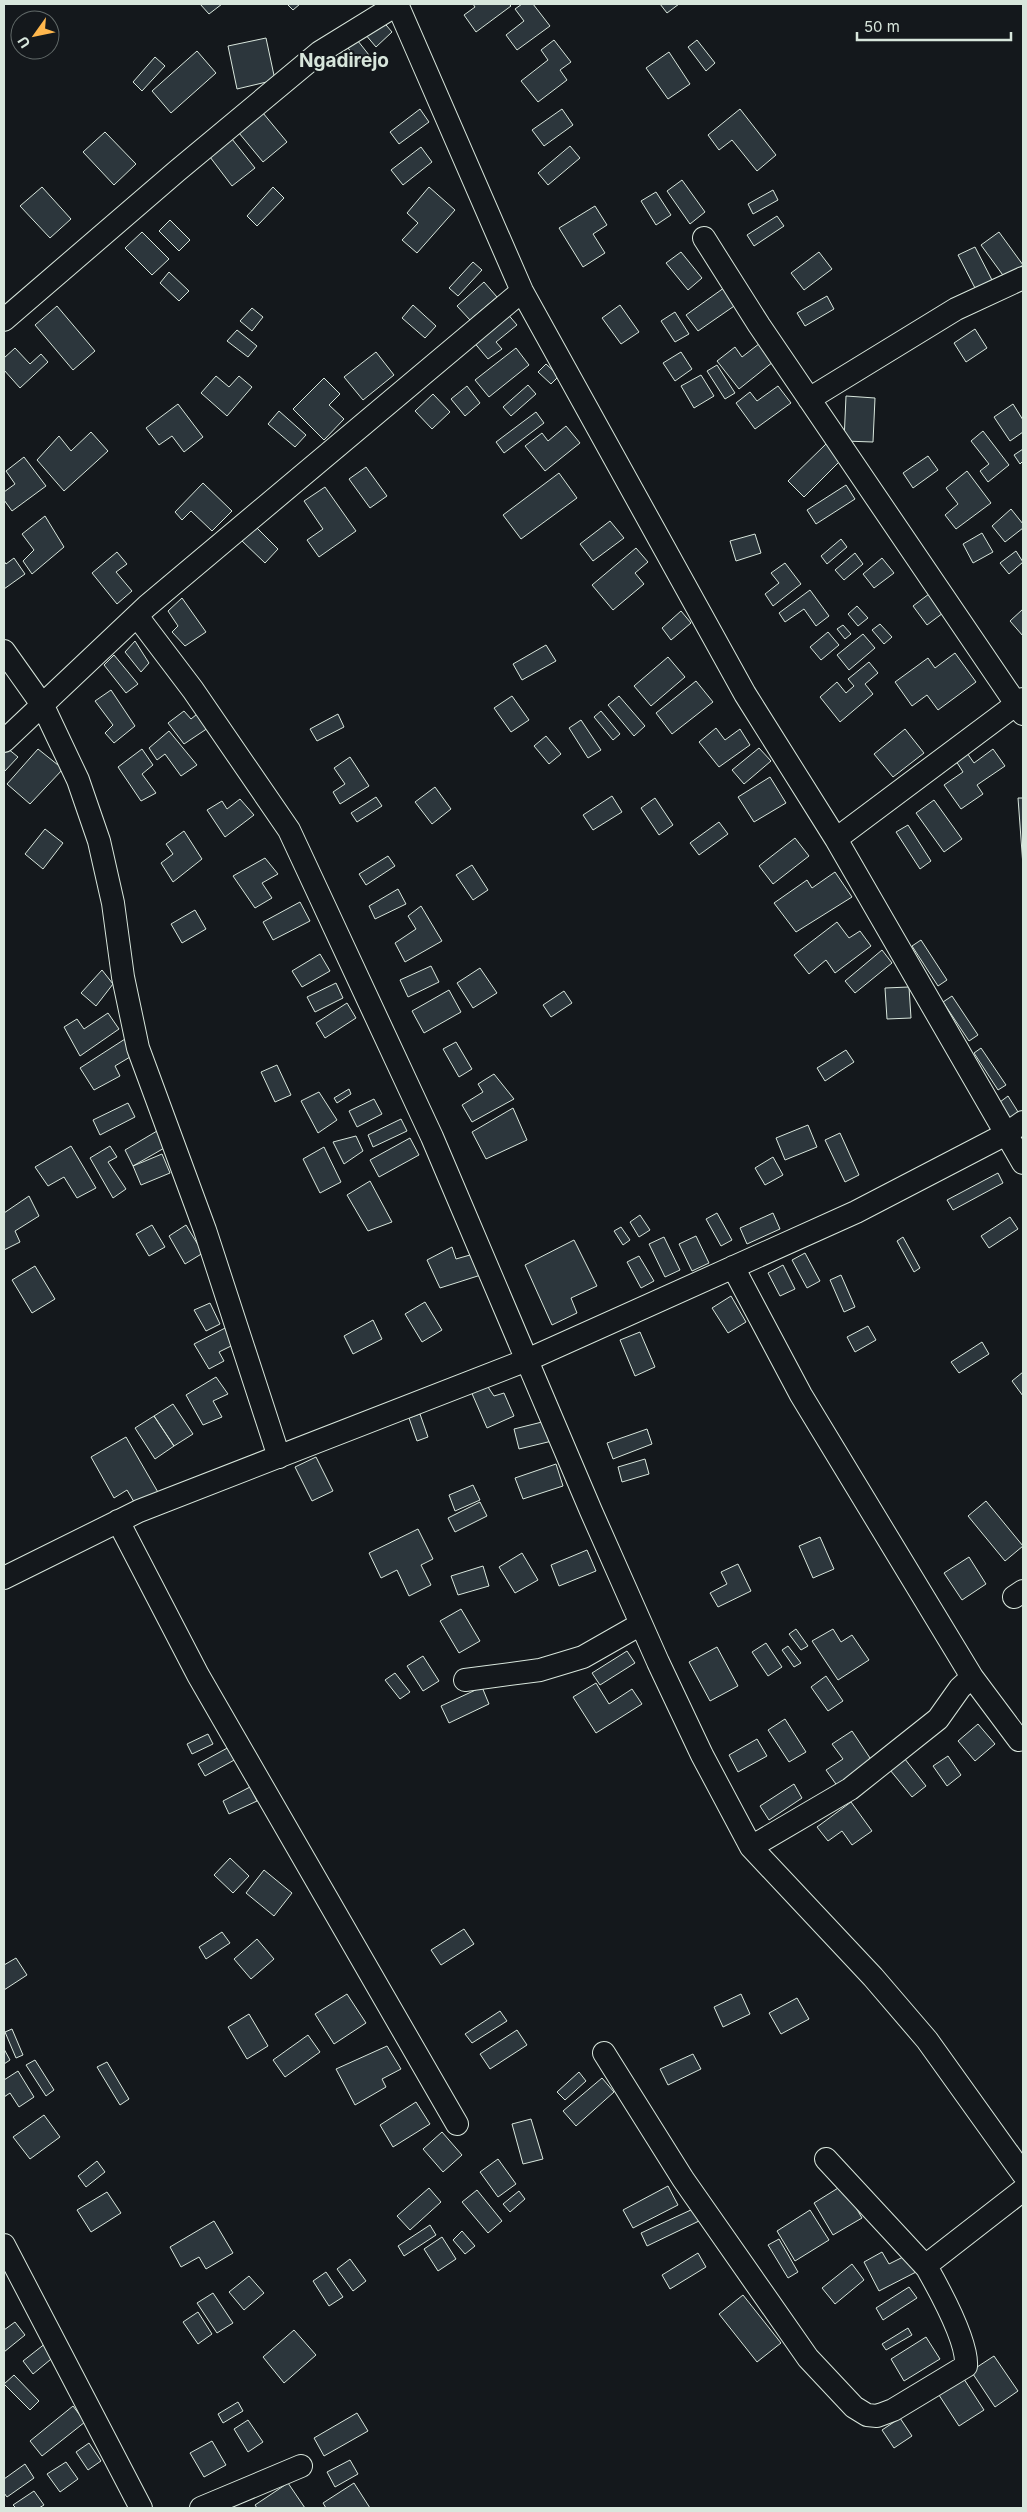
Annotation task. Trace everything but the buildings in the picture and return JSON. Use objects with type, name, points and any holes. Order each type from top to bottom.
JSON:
[{"type":"street","points":[[4,320],[176,171],[320,52],[398,4],[522,291],[745,694],[1014,1128],[1023,1163]]},
{"type":"street","points":[[704,238],[809,399],[1021,706],[836,839]]},
{"type":"street","points":[[809,399],[956,309],[1023,278]]},
{"type":"street","points":[[4,741],[137,616],[522,291]]},
{"type":"street","points":[[137,616],[194,690],[289,830],[432,1137],[641,1624],[702,1755],[751,1847],[874,1976],[927,2040],[1023,2174]]},
{"type":"street","points":[[4,651],[43,706],[78,780],[99,841],[113,903],[123,977],[138,1048],[205,1230],[278,1457]]},
{"type":"street","points":[[4,1578],[139,1511],[527,1360],[856,1212],[1014,1128]]},
{"type":"street","points":[[733,1267],[801,1395],[972,1677],[1019,1740]]},
{"type":"street","points":[[118,1521],[198,1675],[457,2124]]},
{"type":"street","points":[[465,1680],[540,1670],[583,1657],[641,1624]]},
{"type":"street","points":[[751,1847],[850,1789],[938,1719],[960,1688],[972,1677]]},
{"type":"street","points":[[604,2053],[683,2179],[808,2358],[854,2407],[867,2415],[877,2416],[892,2410],[966,2366],[964,2349],[940,2291],[928,2268],[904,2245],[826,2159]]},
{"type":"street","points":[[928,2268],[929,2263],[1023,2190]]},
{"type":"street","points":[[4,2245],[141,2508]]},
{"type":"street","points":[[201,2508],[301,2466]]},
{"type":"district","name":"Ngadirejo","points":[[344,60]]}]
